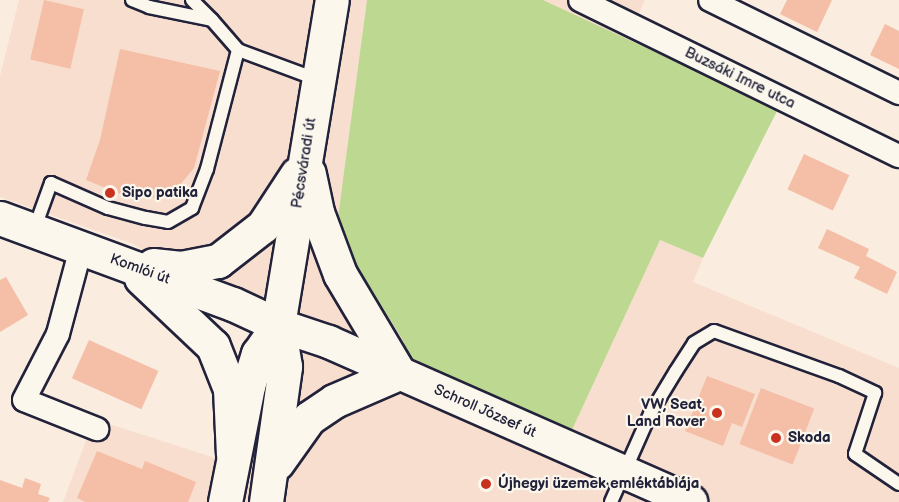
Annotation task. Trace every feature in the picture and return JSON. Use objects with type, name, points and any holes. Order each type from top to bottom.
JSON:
[{"type":"main road","name":"Pécsváradi út","points":[[278,325],[306,160],[317,79],[332,0]]},
{"type":"main road","points":[[122,261],[181,268],[218,261],[263,226],[306,160]]},
{"type":"main road","points":[[269,487],[288,443],[309,418],[334,401],[399,373],[340,274],[317,212],[306,160]]},
{"type":"main road","name":"Komlói út","points":[[0,218],[122,261],[278,325]]},
{"type":"main road","points":[[122,261],[182,313],[213,346],[230,389],[233,454]]},
{"type":"main road","points":[[225,502],[233,454],[258,354],[278,325]]},
{"type":"main road","points":[[269,487],[285,366],[278,325]]},
{"type":"main road","name":"Schroll József út","points":[[278,325],[329,342],[691,502]]},
{"type":"street","name":"Buzsáki Imre utca","points":[[580,0],[899,156]]},
{"type":"street","points":[[710,0],[899,93]]},
{"type":"street","points":[[81,248],[58,334],[24,400],[97,429]]},
{"type":"lane","points":[[132,0],[212,20]]},
{"type":"lane","points":[[192,0],[238,50],[317,79]]},
{"type":"lane","points":[[33,231],[51,183],[108,208],[168,222],[192,208],[238,50]]},
{"type":"lane","points":[[611,502],[623,470],[650,414],[694,343],[714,331],[839,376],[875,393],[855,454],[899,484]]},
{"type":"shaded area","points":[[19,0],[367,0],[336,232],[404,342],[558,460],[660,240],[703,258],[693,282],[899,368],[899,502],[63,502],[94,419],[243,467],[272,343],[134,244],[0,197],[0,76]]},
{"type":"shaded area","points":[[543,0],[645,0],[627,39]]},
{"type":"green space","points":[[367,0],[543,0],[778,109],[703,258],[660,240],[558,460],[396,385],[404,342],[336,232]]},
{"type":"building","points":[[44,0],[84,9],[70,69],[30,59]]},
{"type":"building","points":[[787,0],[832,0],[817,32],[780,14]]},
{"type":"building","points":[[885,24],[899,31],[899,69],[870,55]]},
{"type":"building","points":[[120,49],[220,71],[194,168],[174,192],[162,198],[128,197],[86,180],[100,140]]},
{"type":"building","points":[[804,154],[849,175],[833,210],[788,189]]},
{"type":"building","points":[[827,229],[869,249],[866,256],[897,272],[887,294],[854,278],[860,267],[818,248]]},
{"type":"building","points":[[6,277],[28,315],[0,332],[0,280]]},
{"type":"building","points":[[89,340],[158,371],[141,409],[72,378]]},
{"type":"building","points":[[707,376],[755,394],[742,427],[732,423],[723,446],[685,431]]},
{"type":"building","points":[[761,388],[814,408],[793,464],[739,444]]},
{"type":"building","points":[[97,451],[142,469],[145,461],[196,482],[188,502],[85,502],[77,498]]},
{"type":"building","points":[[25,478],[41,484],[38,494],[50,498],[48,502],[0,502],[0,480],[22,488]]},
{"type":"place","name":"Sipo patika","points":[[110,193]]},
{"type":"place","name":"VW, Seat, Land Rover","points":[[717,413]]},
{"type":"place","name":"Skoda","points":[[776,438]]},
{"type":"place","name":"Újhegyi üzemek emléktáblája","points":[[486,484]]}]
